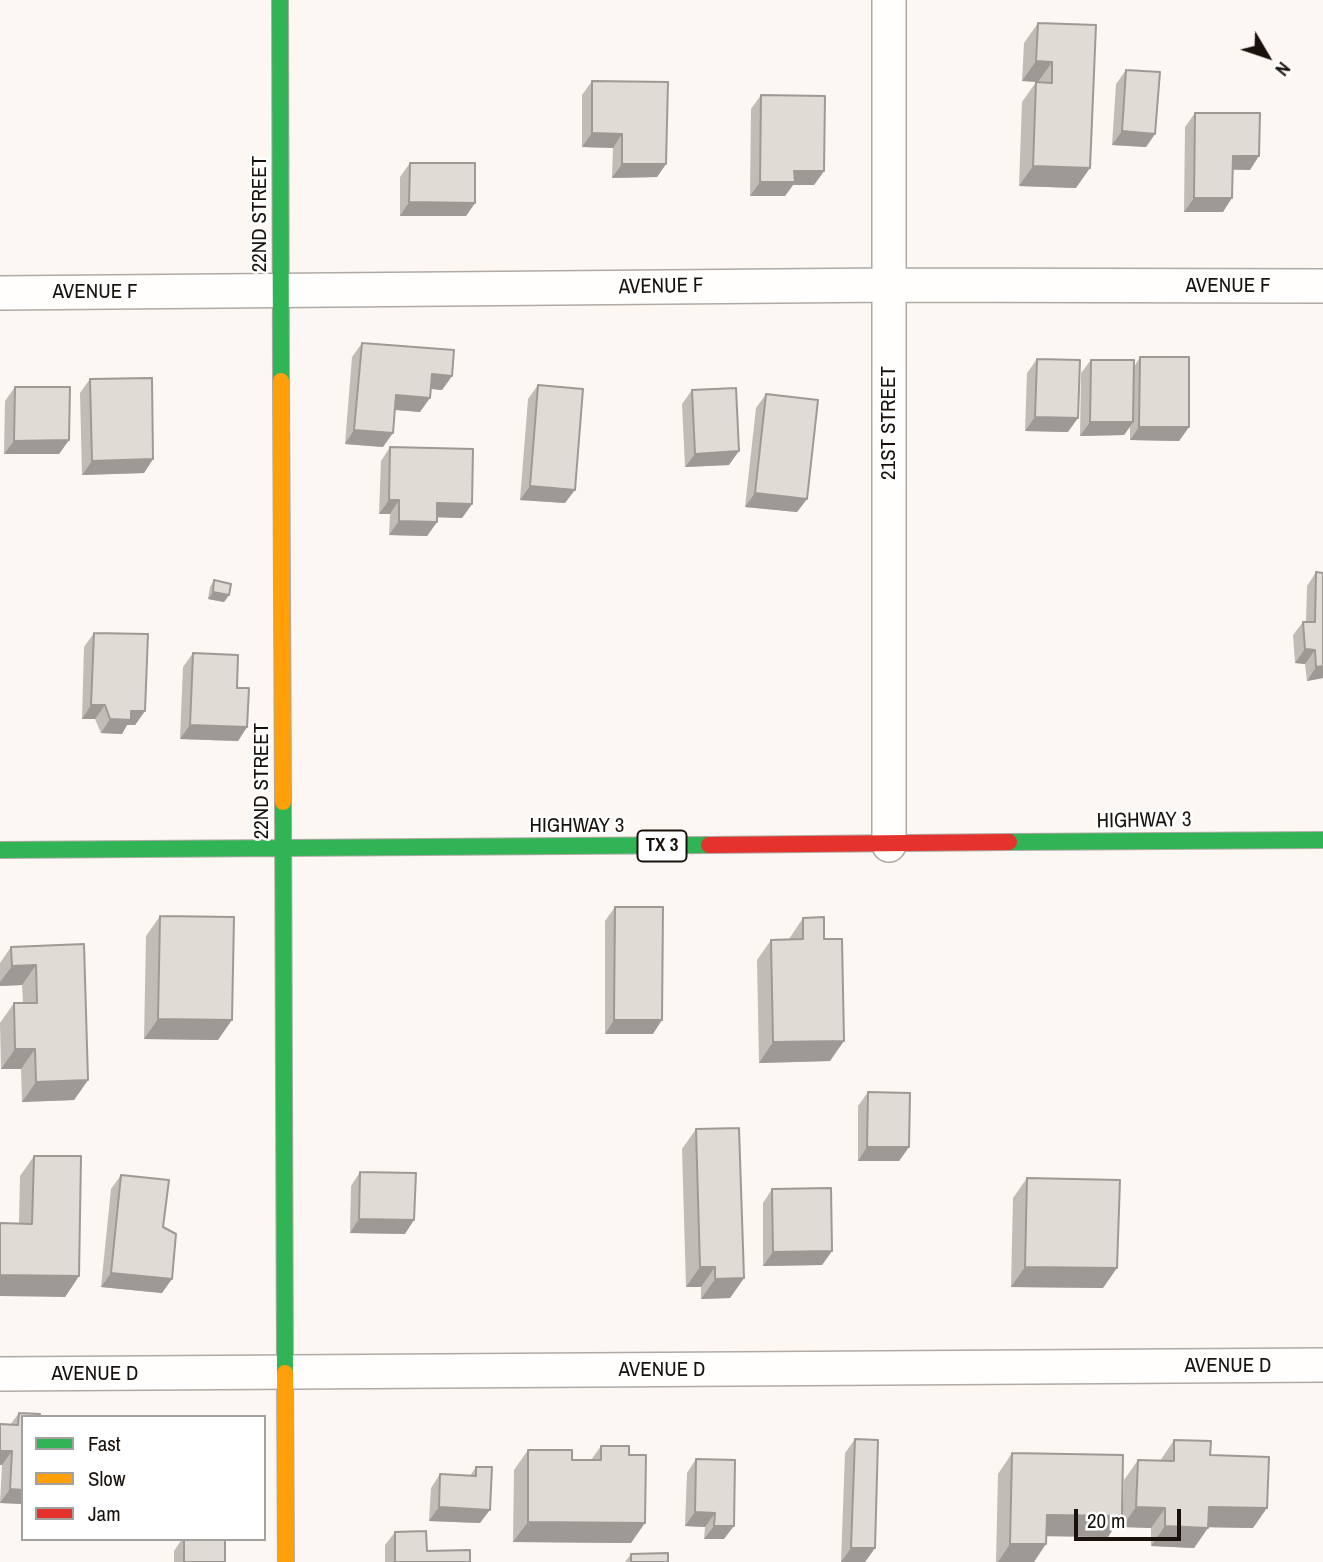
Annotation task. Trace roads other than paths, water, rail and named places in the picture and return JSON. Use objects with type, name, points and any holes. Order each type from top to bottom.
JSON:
[{"type":"street","name":"22ND STREET","points":[[280,0],[286,1562]]},
{"type":"street","name":"21ST STREET","points":[[889,0],[889,845]]},
{"type":"street","name":"AVENUE F","points":[[0,293],[889,285],[1323,286]]},
{"type":"street","name":"HIGHWAY 3","points":[[0,850],[1323,840]]},
{"type":"street","name":"AVENUE D","points":[[0,1374],[1323,1365]]}]
